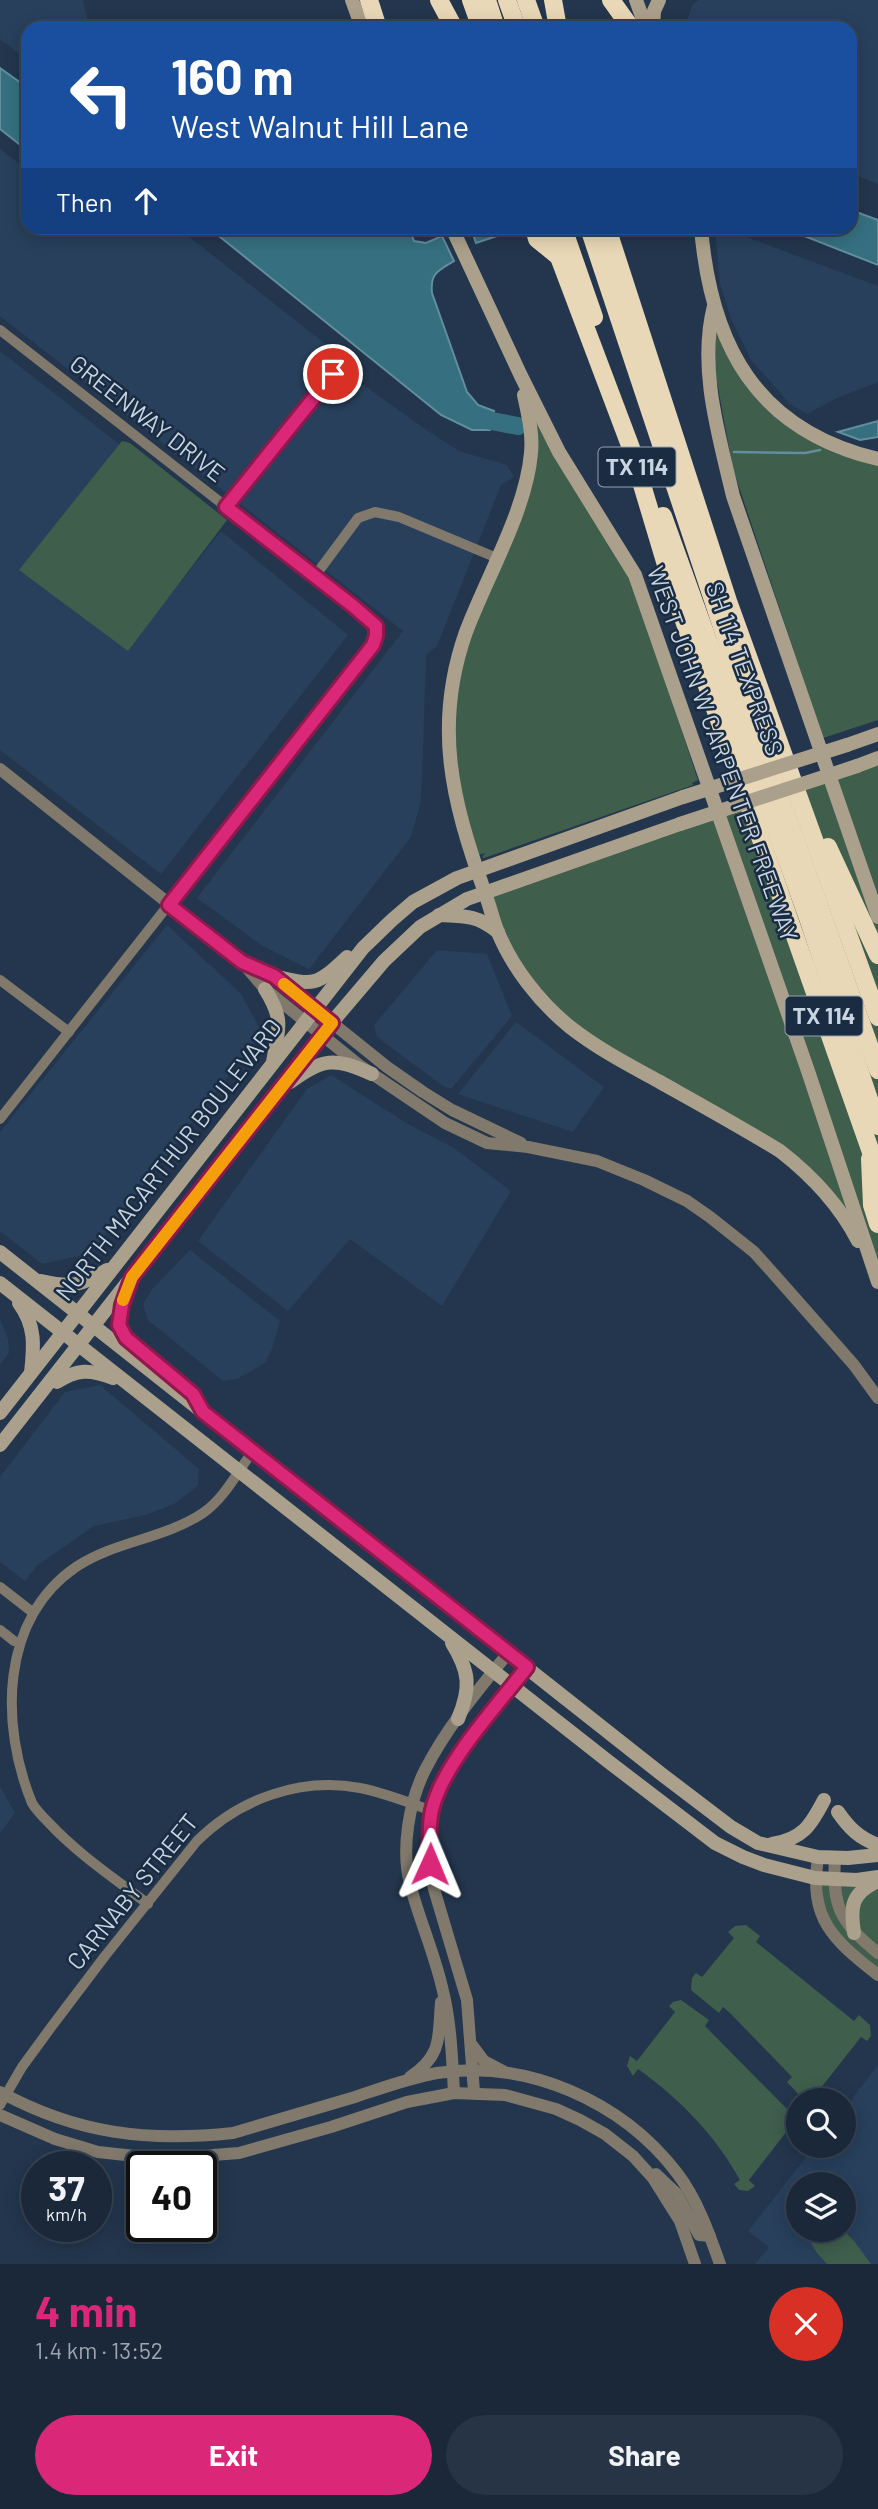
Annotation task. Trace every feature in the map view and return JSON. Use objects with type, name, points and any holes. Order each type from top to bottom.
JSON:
[{"type":"highway","points":[[369,0],[376,21]]},
{"type":"highway","points":[[439,0],[450,21]]},
{"type":"highway","points":[[471,0],[478,21]]},
{"type":"highway","points":[[487,0],[494,21]]},
{"type":"highway","points":[[507,0],[514,21]]},
{"type":"highway","points":[[526,0],[534,21]]},
{"type":"highway","points":[[553,0],[557,21]]},
{"type":"highway","points":[[611,0],[626,21]]},
{"type":"highway","points":[[536,235],[558,257]]},
{"type":"highway","name":"WEST JOHN W CARPENTER FREEWAY","points":[[550,235],[631,448],[675,595],[878,1172]]},
{"type":"highway","name":"SH 114 TEXPRESS","points":[[565,235],[808,918],[878,1126]]},
{"type":"highway","name":"SH 114 TEXPRESS","points":[[591,235],[756,732],[878,1070]]},
{"type":"highway","name":"TX 114","points":[[609,235],[744,647],[878,1017]]},
{"type":"highway","points":[[618,235],[618,261]]},
{"type":"highway","points":[[744,647],[773,701],[813,813],[878,955]]},
{"type":"highway","points":[[870,1148],[871,1194],[878,1224]]},
{"type":"main road","points":[[352,0],[360,21]]},
{"type":"main road","points":[[636,0],[644,21]]},
{"type":"main road","points":[[653,21],[659,0]]},
{"type":"main road","name":"WEST JOHN W CARPENTER FREEWAY","points":[[455,235],[559,452],[635,575],[804,1058],[878,1282]]},
{"type":"main road","points":[[702,235],[714,306],[726,340],[743,372],[780,413],[827,443],[878,459]]},
{"type":"main road","points":[[714,306],[709,333],[709,377],[733,496],[878,917]]},
{"type":"main road","points":[[521,376],[529,419],[531,452],[519,505],[466,634],[454,676],[449,722],[448,750],[463,831],[498,932],[521,974],[568,1026],[616,1058],[780,1150],[803,1169],[851,1228],[878,1282]]},
{"type":"main road","name":"NORTH MACARTHUR BOULEVARD","points":[[0,1413],[363,948],[413,902],[457,878],[683,797],[878,734]]},
{"type":"main road","name":"NORTH MACARTHUR BOULEVARD","points":[[0,1445],[327,1029],[402,942],[438,915],[485,892],[878,758]]},
{"type":"main road","points":[[438,915],[473,917],[485,921],[498,932]]},
{"type":"main road","points":[[274,976],[305,984],[316,982],[363,948]]},
{"type":"main road","points":[[265,989],[276,1008],[279,1020],[273,1063]]},
{"type":"main road","points":[[280,1088],[324,1063],[352,1065],[372,1074]]},
{"type":"main road","points":[[0,1252],[731,1827],[762,1844],[818,1857],[878,1855]]},
{"type":"main road","points":[[38,1281],[65,1287],[78,1286],[114,1266]]},
{"type":"main road","points":[[132,1277],[122,1305],[119,1325],[126,1338],[193,1394],[203,1412]]},
{"type":"main road","points":[[5,1287],[715,1843],[764,1865],[815,1878],[878,1879]]},
{"type":"main road","points":[[5,1287],[26,1312],[33,1329],[35,1343],[30,1375]]},
{"type":"main road","points":[[46,1388],[70,1373],[89,1370],[127,1384]]},
{"type":"main road","points":[[440,1629],[453,1643],[467,1679],[466,1698],[458,1719]]},
{"type":"main road","points":[[762,1844],[776,1843],[800,1834],[810,1826],[824,1800]]},
{"type":"main road","points":[[838,1812],[849,1827],[863,1839],[878,1845]]},
{"type":"main road","points":[[854,1933],[851,1912],[855,1899],[878,1879]]},
{"type":"street","name":"GREENWAY DRIVE","points":[[0,330],[376,626],[376,636],[366,653],[169,905]]},
{"type":"street","points":[[226,507],[333,374]]},
{"type":"street","points":[[315,576],[359,519],[375,512],[399,517],[496,558]]},
{"type":"street","points":[[0,768],[242,962],[265,989],[452,1110],[528,1147]]},
{"type":"street","points":[[0,1119],[169,905]]},
{"type":"street","points":[[242,962],[274,976],[310,1016]]},
{"type":"street","points":[[0,980],[69,1032]]},
{"type":"street","points":[[327,1029],[372,1074],[444,1122],[487,1143],[528,1147],[597,1161],[687,1201],[754,1252],[873,1383],[878,1398]]},
{"type":"street","points":[[444,1122],[452,1110]]},
{"type":"street","points":[[148,1904],[67,1842],[32,1805],[9,1752],[3,1722],[4,1688],[14,1641],[31,1611],[57,1580],[78,1565],[126,1544],[181,1525],[205,1511],[218,1499],[253,1451]]},
{"type":"street","points":[[0,1587],[31,1611]]},
{"type":"street","points":[[0,1630],[14,1641]]},
{"type":"street","points":[[454,2093],[448,2019],[442,1988],[410,1882],[407,1852],[413,1804],[425,1771],[445,1736],[509,1652]]},
{"type":"street","points":[[474,2092],[467,2000],[434,1889],[430,1864],[432,1811],[442,1782],[527,1667]]},
{"type":"street","name":"CARNABY STREET","points":[[2,2098],[105,1956],[197,1841],[234,1811],[268,1795],[320,1785],[358,1788],[432,1811]]},
{"type":"street","points":[[818,1857],[815,1878],[818,1906],[827,1925],[841,1945],[878,1975]]},
{"type":"street","points":[[835,1858],[834,1880],[840,1911],[854,1933],[878,1953]]},
{"type":"street","points":[[403,2082],[435,2053],[440,2038],[442,1988]]},
{"type":"street","points":[[472,2045],[484,2061],[508,2074]]},
{"type":"street","points":[[2,2098],[61,2120],[102,2131],[152,2137],[198,2137],[233,2133],[403,2082],[453,2072],[508,2074],[558,2085],[588,2098],[644,2137],[678,2175],[697,2207],[720,2264]]},
{"type":"street","points":[[0,2115],[55,2140],[98,2152],[162,2159],[239,2153],[407,2102],[454,2093],[505,2095],[556,2109],[606,2134],[659,2176],[677,2194],[699,2235],[710,2236]]},
{"type":"street","points":[[633,2157],[653,2178],[680,2221],[695,2264]]},
{"type":"shaded area","points":[[0,0],[83,0],[89,21],[21,21],[21,56],[0,39]]},
{"type":"shaded area","points":[[699,0],[878,0],[878,184],[857,175],[857,21],[687,21],[693,4]]},
{"type":"shaded area","points":[[0,68],[21,83],[21,146],[0,129]]},
{"type":"shaded area","points":[[0,149],[21,165],[21,235],[187,235],[346,360],[348,374],[459,451],[507,465],[514,477],[501,485],[437,646],[426,655],[422,781],[420,805],[411,837],[309,969],[261,945],[197,898],[403,631],[0,316]]},
{"type":"shaded area","points":[[857,212],[878,220],[878,265],[802,235],[857,235]]},
{"type":"shaded area","points":[[218,235],[412,235],[414,241],[426,243],[442,236],[454,261],[436,273],[432,281],[432,293],[467,392],[478,405],[494,411],[490,430],[472,430],[441,415]]},
{"type":"shaded area","points":[[473,235],[500,235],[476,243]]},
{"type":"shaded area","points":[[716,235],[741,235],[878,286],[878,382],[837,398],[807,414],[789,403],[752,361],[731,319],[720,283]]},
{"type":"shaded area","points":[[0,351],[123,447],[128,648],[221,531],[348,635],[161,874],[0,750]]},
{"type":"shaded area","points":[[878,421],[878,437],[860,440],[838,432]]},
{"type":"shaded area","points":[[167,925],[241,994],[259,1027],[256,1040],[91,1253],[42,1264],[0,1231],[0,1132]]},
{"type":"shaded area","points":[[437,950],[487,954],[512,1016],[451,1089],[443,1086],[377,1037],[374,1025]]},
{"type":"shaded area","points":[[516,1022],[604,1087],[573,1132],[458,1094]]},
{"type":"shaded area","points":[[331,1075],[408,1124],[454,1148],[511,1191],[442,1306],[350,1239],[288,1311],[198,1241],[307,1089]]},
{"type":"shaded area","points":[[190,1250],[280,1321],[265,1363],[237,1379],[223,1381],[148,1320],[143,1304],[153,1288]]},
{"type":"shaded area","points":[[0,1319],[8,1339],[9,1353],[0,1365]]},
{"type":"shaded area","points":[[100,1385],[199,1469],[198,1486],[174,1504],[145,1515],[94,1526],[38,1565],[25,1581],[0,1562],[0,1477],[65,1392]]},
{"type":"shaded area","points":[[0,1787],[15,1813],[0,1833]]},
{"type":"shaded area","points":[[878,2065],[878,2264],[755,2264],[769,2247],[748,2231],[786,2183],[786,2242],[856,2242],[856,2172],[795,2172],[806,2158],[856,2158],[856,2093]]},
{"type":"green space","points":[[715,327],[725,352],[745,382],[806,438],[840,455],[878,463],[878,720],[823,738],[733,469],[715,371]]},
{"type":"green space","points":[[537,421],[635,589],[698,780],[692,783],[693,785],[484,858],[482,857],[485,853],[478,855],[458,784],[454,715],[465,651],[490,585]]},
{"type":"green space","points":[[122,441],[130,443],[227,520],[128,651],[19,570]]},
{"type":"green space","points":[[878,762],[878,1277],[836,1202],[803,1164],[586,1037],[522,973],[488,894]]},
{"type":"green space","points":[[878,1880],[878,1973],[846,1949],[825,1915],[818,1881]]},
{"type":"green space","points":[[746,1925],[760,1936],[756,1942],[854,2021],[859,2015],[870,2025],[871,2036],[867,2041],[861,2037],[821,2088],[793,2088],[787,2082],[792,2077],[729,2012],[723,2007],[719,2013],[691,1990],[692,1978],[696,1973],[702,1977],[734,1938],[728,1932],[735,1926]]},
{"type":"green space","points":[[681,2000],[709,2020],[705,2026],[786,2108],[786,2132],[749,2180],[755,2186],[748,2191],[739,2190],[734,2184],[740,2180],[730,2163],[695,2119],[654,2081],[638,2069],[633,2076],[627,2066],[630,2056],[637,2061],[675,2012],[669,2006]]},
{"type":"green space","points":[[810,2242],[855,2242],[871,2264],[827,2264]]},
{"type":"waterway","points":[[472,414],[476,418],[518,426]]},
{"type":"waterway","points":[[734,452],[805,453],[820,450]]},
{"type":"slow traffic","points":[[123,1300],[132,1277],[332,1023],[284,984]]},
{"type":"route","points":[[333,374],[226,507],[353,606],[376,626],[376,636],[373,645],[169,905],[242,962],[274,976],[332,1023],[132,1277],[122,1305],[119,1325],[126,1338],[193,1394],[203,1412],[527,1667],[442,1782],[432,1811],[430,1864]]}]
